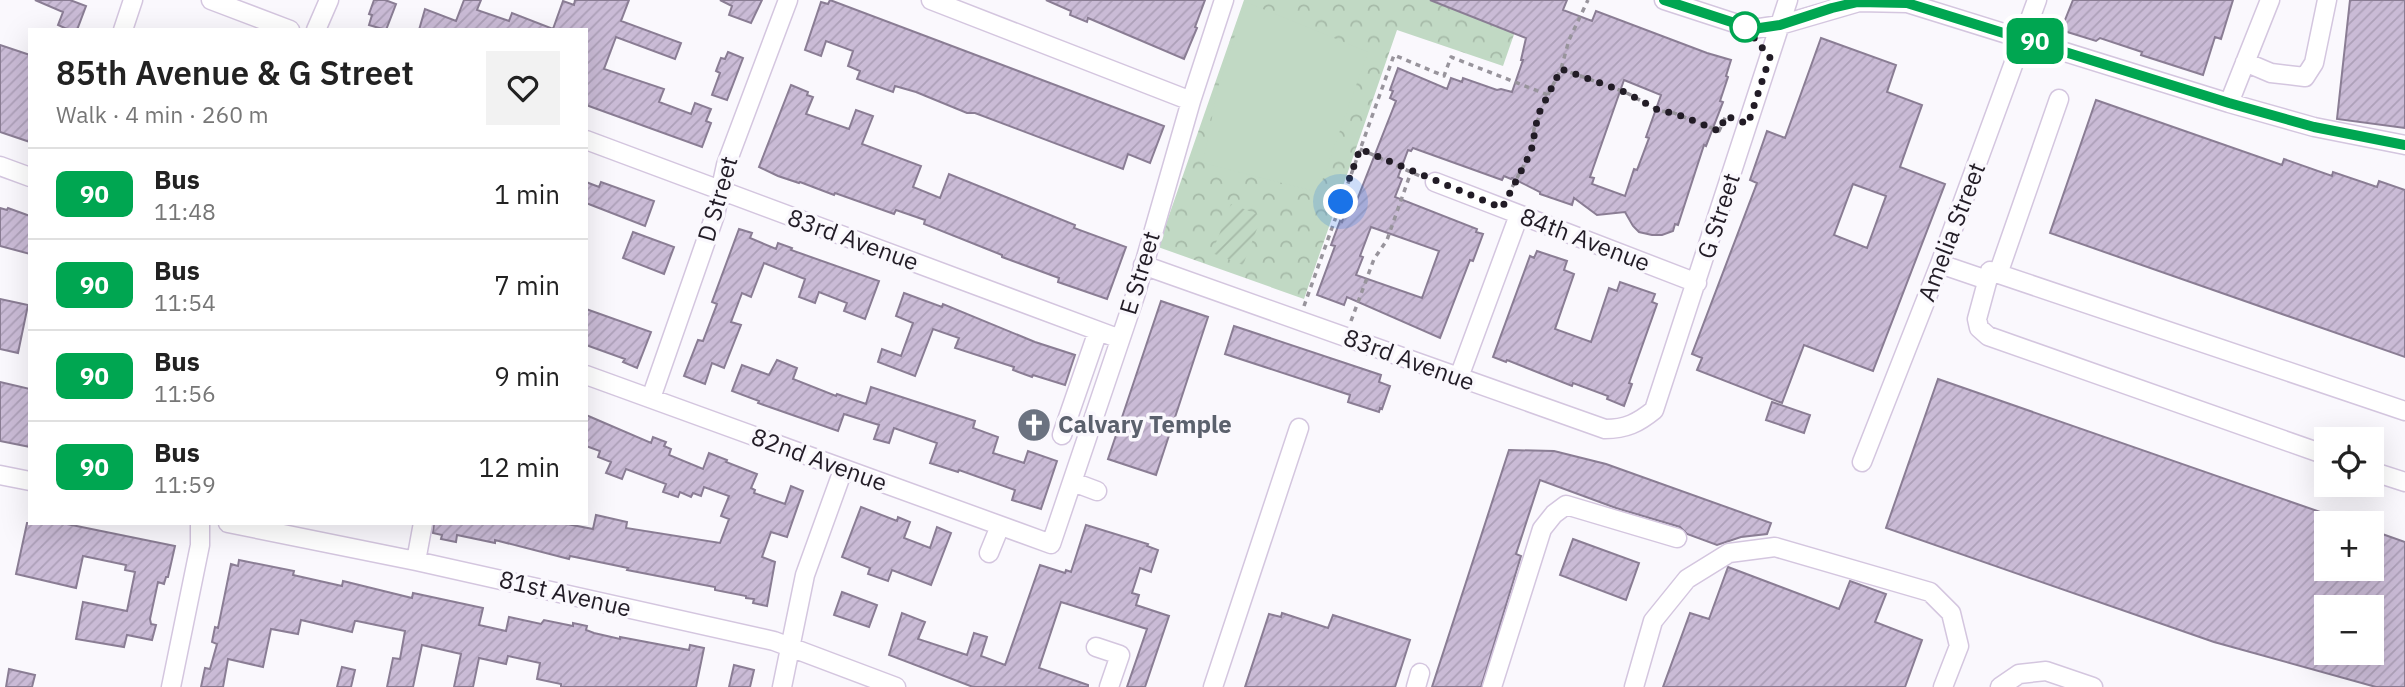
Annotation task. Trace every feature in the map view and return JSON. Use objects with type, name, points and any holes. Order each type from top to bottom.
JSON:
[{"type":"street","points":[[124,28],[134,0]]},
{"type":"street","points":[[211,0],[285,28]]},
{"type":"street","points":[[317,28],[329,0]]},
{"type":"street","name":"D Street","points":[[651,398],[715,215],[726,165],[788,0]]},
{"type":"street","points":[[930,0],[1191,101]]},
{"type":"street","name":"E Street","points":[[1051,544],[1143,265],[1224,0]]},
{"type":"street","points":[[1664,0],[1753,29],[1780,25],[1858,2],[1903,1],[2229,103],[2314,127],[2405,145]]},
{"type":"street","name":"G Street","points":[[1637,424],[1654,410],[1698,283],[1788,0]]},
{"type":"street","name":"Amelia Street","points":[[1862,462],[1940,264],[2037,0]]},
{"type":"street","points":[[2229,103],[2270,0]]},
{"type":"street","points":[[2245,62],[2271,73],[2305,78],[2314,63],[2327,0]]},
{"type":"street","points":[[2059,99],[1977,319],[1979,328],[1987,336],[2314,451]]},
{"type":"street","name":"83rd Avenue","points":[[588,141],[1119,339]]},
{"type":"street","points":[[0,166],[28,176]]},
{"type":"street","name":"84th Avenue","points":[[1435,182],[1698,283]]},
{"type":"street","points":[[1459,377],[1519,215]]},
{"type":"street","points":[[1940,264],[1992,277],[2405,411]]},
{"type":"street","name":"83rd Avenue","points":[[1143,265],[1605,429],[1621,429],[1637,424]]},
{"type":"street","points":[[1062,435],[1098,331]]},
{"type":"street","name":"82nd Avenue","points":[[588,376],[1051,544]]},
{"type":"street","points":[[1213,687],[1299,428]]},
{"type":"street","points":[[782,687],[805,575],[843,470]]},
{"type":"street","points":[[0,475],[28,481]]},
{"type":"street","points":[[2384,475],[2405,482]]},
{"type":"street","points":[[1073,482],[1097,491]]},
{"type":"street","points":[[1492,687],[1542,529],[1554,514],[1566,505],[1677,538]]},
{"type":"street","points":[[171,687],[200,545],[200,525]]},
{"type":"street","name":"81st Avenue","points":[[238,525],[416,561],[791,646],[896,687]]},
{"type":"street","points":[[416,561],[423,525]]},
{"type":"street","points":[[989,553],[1000,526]]},
{"type":"street","points":[[1634,687],[1653,621],[1687,579],[1729,554],[1775,547],[1930,592],[1951,613],[1959,646],[1943,687]]},
{"type":"street","points":[[1096,647],[1120,655],[1109,687]]},
{"type":"street","points":[[2000,687],[2020,674],[2046,671],[2093,687]]},
{"type":"path","points":[[1502,208],[1531,152],[1536,122],[1561,69],[1569,40],[1588,0]]},
{"type":"path","points":[[1298,320],[1394,55],[1444,76],[1451,57],[1548,95]]},
{"type":"path","points":[[1561,69],[1625,92],[1660,111],[1674,113],[1719,131],[1726,116],[1748,124]]},
{"type":"path","points":[[1360,149],[1435,182]]},
{"type":"path","points":[[1345,336],[1374,259],[1387,240],[1411,172]]},
{"type":"green space","points":[[1244,0],[1526,0],[1503,66],[1397,30],[1304,299],[1158,247]]},
{"type":"green space","points":[[1246,2],[1368,52],[1318,192],[1203,163],[1218,87]]},
{"type":"green space","points":[[1231,204],[1262,216],[1243,265],[1212,253]]},
{"type":"building","points":[[35,0],[70,0],[86,6],[78,28],[58,25],[63,12]]},
{"type":"building","points":[[374,0],[396,4],[387,28],[369,25],[372,15],[369,14]]},
{"type":"building","points":[[464,0],[481,0],[477,10],[509,21],[512,13],[550,28],[420,28],[425,9],[456,21]]},
{"type":"building","points":[[575,0],[629,0],[621,21],[681,43],[675,59],[616,37],[604,69],[664,89],[659,102],[691,114],[695,103],[711,109],[706,121],[711,123],[702,147],[588,106],[588,28],[553,28],[563,1],[574,5]]},
{"type":"building","points":[[720,0],[762,0],[751,23],[729,15],[732,6]]},
{"type":"building","points":[[830,0],[1164,126],[1150,163],[1128,154],[1123,169],[916,92],[895,86],[893,92],[857,79],[860,71],[848,66],[853,51],[826,41],[821,56],[805,50],[821,2],[828,4]]},
{"type":"building","points":[[1046,0],[1205,0],[1184,59],[1088,18],[1087,22],[1070,15],[1071,11]]},
{"type":"building","points":[[1430,0],[1567,0],[1563,10],[1592,21],[1596,11],[1731,60],[1720,101],[1723,102],[1706,146],[1704,145],[1678,225],[1675,224],[1673,231],[1662,235],[1639,232],[1625,212],[1597,215],[1574,198],[1572,205],[1540,194],[1512,178],[1504,176],[1502,180],[1413,148],[1408,150],[1398,177],[1402,179],[1395,197],[1477,229],[1476,232],[1483,234],[1440,338],[1347,297],[1344,305],[1317,295],[1335,246],[1331,245],[1340,221],[1342,222],[1347,207],[1353,210],[1396,101],[1390,98],[1393,91],[1390,90],[1398,68],[1447,89],[1451,78],[1462,82],[1463,78],[1497,90],[1512,92],[1523,60],[1526,38]],"holes":[[[1624,80],[1661,95],[1646,137],[1649,138],[1625,196],[1592,184],[1594,178],[1590,177]],[[1371,227],[1439,251],[1422,298],[1356,275]]]},
{"type":"building","points":[[2073,0],[2233,0],[2221,39],[2215,37],[2203,75],[2141,55],[2142,52],[2100,38],[2096,41],[2061,30]]},
{"type":"building","points":[[2350,0],[2405,0],[2405,128],[2337,119]]},
{"type":"building","points":[[1821,38],[1896,65],[1887,92],[1922,105],[1900,167],[1945,184],[1873,371],[1804,345],[1782,403],[1697,370],[1702,358],[1692,354],[1757,183],[1750,180],[1767,131],[1785,138]],"holes":[[[1853,184],[1886,196],[1867,248],[1834,235]]]},
{"type":"building","points":[[0,45],[28,54],[28,141],[0,132]]},
{"type":"building","points":[[728,52],[743,58],[727,100],[712,95],[720,73],[716,71],[721,58],[725,59]]},
{"type":"building","points":[[791,85],[813,97],[806,114],[849,129],[856,110],[873,116],[862,144],[921,166],[913,187],[940,198],[949,174],[1075,225],[1074,228],[1126,247],[1107,299],[1058,282],[1059,278],[924,224],[925,220],[896,210],[894,214],[835,193],[834,195],[759,167]]},
{"type":"building","points":[[2096,100],[2282,165],[2284,159],[2332,176],[2333,172],[2377,187],[2379,181],[2405,190],[2405,357],[2050,233]]},
{"type":"building","points":[[601,182],[654,201],[645,226],[588,204],[588,183],[599,187]]},
{"type":"building","points":[[0,208],[28,215],[28,253],[0,246]]},
{"type":"building","points":[[739,229],[752,233],[750,238],[776,249],[778,243],[879,281],[865,319],[844,311],[847,303],[819,292],[815,303],[799,297],[805,279],[764,263],[751,297],[742,293],[731,322],[741,325],[724,368],[712,363],[705,384],[684,376],[698,340],[703,341],[717,304],[712,302]]},
{"type":"building","points":[[633,232],[674,247],[664,274],[623,258]]},
{"type":"building","points":[[1537,251],[1567,261],[1564,270],[1574,274],[1555,329],[1591,342],[1609,288],[1617,291],[1620,282],[1655,294],[1652,302],[1657,304],[1629,383],[1632,384],[1624,406],[1607,399],[1608,396],[1493,357],[1530,256],[1534,258]]},
{"type":"building","points":[[904,293],[942,307],[943,304],[1035,342],[1075,355],[1065,385],[1033,375],[1032,377],[1013,370],[1014,367],[955,348],[959,338],[933,329],[915,376],[878,362],[882,349],[901,356],[913,323],[896,316]]},
{"type":"building","points":[[0,299],[28,305],[18,353],[0,349]]},
{"type":"building","points":[[1161,301],[1208,317],[1156,475],[1108,459]]},
{"type":"building","points":[[588,310],[651,332],[637,368],[623,362],[625,359],[588,346]]},
{"type":"building","points":[[1234,326],[1381,375],[1379,382],[1390,386],[1382,409],[1380,408],[1379,412],[1348,402],[1350,395],[1225,354]]},
{"type":"building","points":[[777,360],[797,368],[793,379],[836,396],[837,394],[866,404],[871,387],[975,421],[973,428],[998,437],[993,453],[1024,463],[1028,451],[1057,461],[1041,509],[1012,500],[1015,490],[959,470],[958,472],[930,463],[937,443],[894,428],[889,443],[874,439],[879,425],[844,414],[838,431],[732,391],[742,365],[769,375]]},
{"type":"building","points":[[1938,379],[2317,511],[2314,511],[2314,581],[2384,581],[2384,535],[2405,542],[2405,687],[2376,687],[2214,642],[1886,528]]},
{"type":"building","points":[[0,382],[28,389],[28,447],[0,441]]},
{"type":"building","points":[[1772,402],[1810,415],[1804,433],[1766,420]]},
{"type":"building","points":[[588,416],[651,443],[653,437],[666,442],[664,446],[671,449],[669,455],[703,469],[709,453],[727,460],[726,462],[757,474],[751,488],[755,490],[754,493],[785,504],[791,486],[803,491],[787,537],[771,532],[762,557],[775,562],[767,606],[753,603],[754,599],[746,596],[715,590],[715,587],[570,556],[569,559],[495,540],[495,543],[457,535],[456,542],[441,539],[442,535],[433,533],[434,525],[572,525],[593,529],[596,515],[627,522],[626,528],[720,543],[729,519],[721,516],[729,496],[704,487],[701,496],[693,493],[691,497],[680,492],[678,497],[663,492],[666,484],[626,469],[622,479],[606,473],[611,462],[598,457],[600,451],[588,447]]},
{"type":"building","points":[[1509,450],[1554,451],[1606,464],[1771,523],[1767,534],[1741,537],[1717,545],[1687,534],[1680,527],[1616,508],[1540,480],[1516,554],[1521,556],[1481,687],[1432,687]]},
{"type":"building","points":[[861,507],[897,521],[898,517],[910,522],[904,538],[930,548],[937,527],[951,533],[931,585],[892,570],[888,581],[868,574],[870,568],[842,557]]},
{"type":"building","points":[[27,523],[72,525],[175,546],[168,577],[164,584],[158,582],[150,619],[151,624],[156,625],[152,640],[127,635],[124,647],[76,639],[83,602],[127,611],[135,572],[125,570],[126,565],[83,556],[76,588],[16,574]]},
{"type":"building","points":[[1086,525],[1148,544],[1147,546],[1158,550],[1151,572],[1140,568],[1132,593],[1139,595],[1136,605],[1169,616],[1145,687],[1127,687],[1147,629],[1061,602],[1039,668],[1088,687],[973,687],[889,655],[902,613],[925,622],[918,639],[967,655],[974,633],[987,637],[981,656],[1005,665],[1040,565],[1065,573],[1066,570],[1071,572]]},
{"type":"building","points":[[1573,539],[1639,563],[1626,600],[1560,575]]},
{"type":"building","points":[[239,560],[294,571],[293,575],[342,586],[343,581],[412,598],[413,593],[483,608],[479,625],[506,631],[509,617],[541,624],[544,620],[587,626],[586,630],[620,639],[689,650],[690,645],[704,648],[696,687],[561,687],[561,684],[537,679],[540,663],[508,656],[506,664],[479,658],[473,687],[454,687],[461,654],[422,645],[413,687],[387,687],[393,658],[400,659],[405,631],[355,621],[352,632],[301,620],[298,634],[271,629],[263,667],[228,659],[223,687],[201,687],[205,668],[210,669],[217,644],[212,642],[215,627],[218,628],[231,564],[238,566]]},
{"type":"building","points":[[1728,567],[1839,609],[1850,581],[1886,594],[1875,622],[1922,640],[1905,687],[1663,687],[1690,613],[1709,619]]},
{"type":"building","points":[[842,592],[877,605],[869,627],[834,615]]},
{"type":"building","points":[[1282,613],[1328,628],[1333,615],[1410,640],[1395,687],[1245,687],[1269,614],[1281,617]]},
{"type":"building","points":[[734,665],[754,670],[750,687],[729,687]]},
{"type":"building","points":[[342,667],[355,670],[351,687],[337,687]]},
{"type":"building","points":[[9,669],[35,675],[32,687],[6,687]]},
{"type":"bus line","name":"90","points":[[1664,0],[1753,29],[1780,25],[1858,2],[1907,3],[2229,103],[2314,127],[2405,145]]},
{"type":"place","name":"Calvary Temple","points":[[1034,425]]},
{"type":"route","points":[[1341,202],[1360,149],[1502,208],[1531,152],[1538,115],[1555,86],[1561,69],[1625,92],[1660,111],[1674,113],[1719,131],[1726,116],[1748,124],[1770,57],[1745,27]]}]
